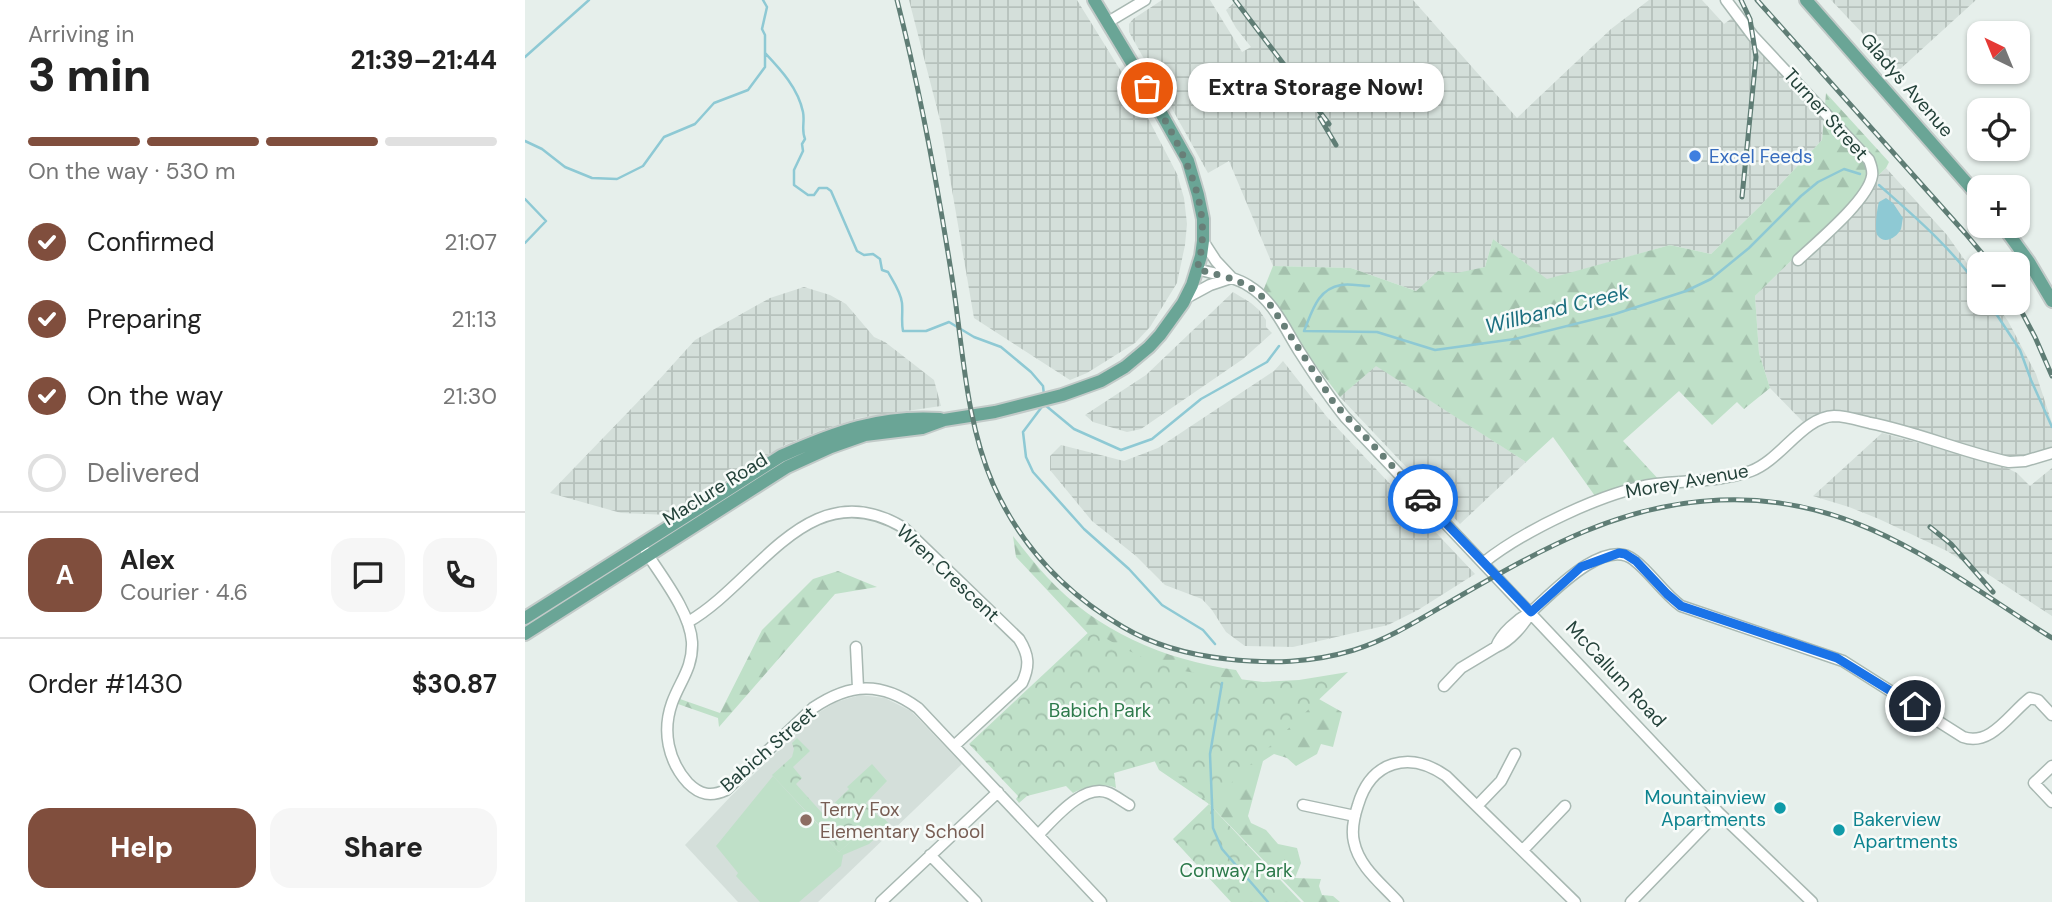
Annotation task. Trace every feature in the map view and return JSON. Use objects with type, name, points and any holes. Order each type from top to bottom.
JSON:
[{"type":"main road","points":[[1094,0],[1188,161],[1201,207],[1203,241],[1197,269]]},
{"type":"main road","name":"Gladys Avenue","points":[[1806,0],[1967,183]]},
{"type":"main road","points":[[2012,238],[2052,301]]},
{"type":"main road","name":"Maclure Road","points":[[525,634],[781,456],[825,436],[862,425],[920,418],[944,420],[973,416],[1062,395],[1101,382],[1132,362],[1160,335],[1186,298],[1197,269]]},
{"type":"main road","name":"Maclure Road","points":[[525,618],[644,550]]},
{"type":"street","points":[[1108,22],[1145,0]]},
{"type":"street","name":"Turner Street","points":[[1726,0],[1753,36],[1869,160],[1873,174],[1860,200],[1798,260]]},
{"type":"street","points":[[1186,298],[1231,278],[1203,241]]},
{"type":"street","name":"McCallum Road","points":[[1197,269],[1231,278],[1248,285],[1261,295],[1272,307],[1301,355],[1345,416],[1718,811],[1812,902]]},
{"type":"street","name":"Morey Avenue","points":[[1483,562],[1509,544],[1545,525],[1627,490],[1654,484],[1735,476],[1753,471],[1776,456],[1808,426],[1830,416],[1842,416],[1903,430],[2009,462],[2025,461],[2052,453]]},
{"type":"street","name":"Wren Crescent","points":[[688,622],[705,612],[775,546],[807,524],[829,514],[851,510],[887,517],[904,528],[1019,639],[1026,650],[1029,661],[1022,683],[954,746]]},
{"type":"street","name":"Babich Street","points":[[644,550],[688,622],[692,642],[691,660],[673,701],[667,737],[680,774],[694,788],[703,794],[715,795],[726,790],[813,708],[842,691],[858,688],[890,692],[905,698],[918,708],[1101,902]]},
{"type":"street","points":[[1444,686],[1461,668],[1496,647],[1498,640],[1522,617],[1581,567],[1622,553],[1636,561],[1681,606],[1843,661],[1963,737],[1977,740],[1985,737],[2030,698],[2038,700],[2052,715]]},
{"type":"street","points":[[856,647],[858,688]]},
{"type":"street","points":[[1477,806],[1501,780],[1515,754]]},
{"type":"street","points":[[1398,902],[1365,867],[1358,855],[1354,842],[1355,816],[1361,794],[1369,781],[1379,771],[1393,764],[1406,762],[1421,763],[1446,776],[1576,902]]},
{"type":"street","points":[[2052,766],[2034,783],[2052,802]]},
{"type":"street","points":[[881,902],[998,792]]},
{"type":"street","points":[[1038,835],[1087,793],[1108,792],[1129,805]]},
{"type":"street","points":[[1303,805],[1355,816]]},
{"type":"street","points":[[1523,850],[1565,806]]},
{"type":"street","points":[[1635,900],[1718,811]]},
{"type":"street","points":[[930,855],[976,902]]},
{"type":"shaded area","points":[[909,0],[1077,0],[1137,97],[1177,174],[1184,198],[1187,224],[1177,283],[1150,327],[1135,343],[1087,373],[1070,380],[974,318],[940,120]]},
{"type":"shaded area","points":[[1162,0],[1210,0],[1242,52],[1251,47],[1226,10],[1237,0],[1413,0],[1517,118],[1611,29],[1649,0],[1702,0],[1724,24],[1732,18],[1823,115],[1822,140],[1711,254],[1670,245],[1547,280],[1493,239],[1485,267],[1457,274],[1438,271],[1416,291],[1351,268],[1273,266],[1229,161],[1208,173],[1129,32],[1129,24],[1133,19]]},
{"type":"shaded area","points":[[1831,0],[1976,0],[1898,71]]},
{"type":"shaded area","points":[[1886,168],[1947,235],[1967,263],[1967,315],[2004,315],[2008,321],[2036,374],[2052,423],[2052,448],[2025,457],[2001,456],[1892,423],[1843,414],[1806,425],[1770,388],[1759,353],[1755,296]]},
{"type":"shaded area","points":[[804,287],[830,295],[846,304],[874,337],[885,342],[934,380],[941,406],[859,418],[822,430],[785,445],[670,515],[621,513],[550,493],[695,340],[770,298]]},
{"type":"shaded area","points":[[1233,292],[1259,310],[1266,320],[1266,327],[1272,333],[1243,359],[1141,429],[1127,432],[1093,422],[1085,415],[1146,375]]},
{"type":"shaded area","points":[[1283,361],[1327,417],[1475,574],[1418,610],[1388,625],[1293,647],[1245,646],[1226,632],[1202,599],[1165,585],[1136,556],[1092,521],[1050,470],[1050,456],[1061,445],[1124,461],[1158,448],[1274,371]]},
{"type":"shaded area","points":[[1376,365],[1526,462],[1460,524],[1340,397]]},
{"type":"shaded area","points":[[1882,433],[2001,465],[2017,473],[2030,486],[2052,468],[2052,616],[1947,551],[1879,519],[1813,496]]},
{"type":"shaded area","name":"Terry Fox Elementary School","points":[[860,695],[885,698],[911,711],[962,764],[818,902],[738,902],[685,845],[732,795],[818,713],[836,702]]},
{"type":"green space","points":[[1826,93],[1889,162],[1886,168],[1755,296],[1759,353],[1770,388],[1744,409],[1737,402],[1712,425],[1679,391],[1623,441],[1661,482],[1595,496],[1553,437],[1526,462],[1376,366],[1340,397],[1263,291],[1273,266],[1351,268],[1416,291],[1438,271],[1457,273],[1485,267],[1493,239],[1547,279],[1670,245],[1711,254],[1822,140]]},
{"type":"green space","points":[[1013,536],[1066,596],[1110,628],[1183,659],[1236,670],[1250,693],[1310,694],[1342,712],[1333,747],[1321,744],[1317,754],[1296,766],[1287,758],[1274,754],[1263,761],[1248,816],[1251,823],[1266,830],[1278,844],[1297,848],[1301,863],[1295,878],[1321,879],[1319,886],[1322,895],[1333,896],[1340,902],[1304,902],[1209,804],[1159,770],[1096,642],[1016,557]]},
{"type":"green space","points":[[838,571],[877,587],[835,594],[719,727],[718,718],[678,704],[680,699],[720,713],[762,630],[813,579]]},
{"type":"green space","name":"Babich Park","points":[[1091,630],[1148,660],[1178,670],[1207,675],[1263,682],[1299,680],[1348,672],[1209,804],[1194,788],[1156,761],[1114,773],[1116,788],[1094,786],[1073,793],[1066,786],[1027,796],[1019,803],[1016,799],[1018,796],[969,744]]},
{"type":"green space","points":[[797,738],[810,751],[793,767],[802,778],[796,784],[823,814],[872,764],[887,781],[866,803],[879,817],[839,852],[820,831],[822,828],[772,775],[792,757],[792,743]]},
{"type":"green space","points":[[773,776],[822,829],[820,832],[839,852],[881,815],[890,825],[869,844],[843,855],[841,866],[799,902],[760,902],[736,876],[738,873],[716,846]]},
{"type":"green space","name":"Conway Park","points":[[1209,804],[1301,902],[1231,902],[1173,839]]},
{"type":"water","points":[[1886,198],[1903,218],[1899,232],[1891,239],[1884,240],[1877,234],[1876,220],[1879,202]]},
{"type":"waterway","points":[[525,57],[589,0]]},
{"type":"waterway","name":"Willband Creek","points":[[763,0],[767,7],[762,29],[765,35],[765,53],[793,87],[803,112],[805,139],[802,144],[803,151],[794,170],[794,185],[808,195],[814,195],[819,188],[831,191],[857,251],[864,255],[873,254],[880,259],[882,270],[888,272],[897,287],[902,303],[903,331],[926,331],[949,322],[974,337],[1001,347],[1031,372],[1043,386],[1044,395]]},
{"type":"waterway","points":[[525,141],[542,149],[565,167],[592,178],[617,179],[643,166],[664,137],[695,124],[714,103],[748,90],[765,67],[765,53]]},
{"type":"waterway","name":"Willband Creek","points":[[1369,286],[1344,284],[1326,291],[1313,309],[1304,331],[1377,332],[1435,350],[1515,339],[1615,314],[1686,291],[1711,279],[1749,248],[1818,182],[1844,169],[1860,174]]},
{"type":"waterway","name":"Willband Creek","points":[[1879,185],[1945,246],[1967,272]]},
{"type":"waterway","points":[[525,199],[546,221],[525,243]]},
{"type":"waterway","name":"Willband Creek","points":[[1997,315],[2020,350],[2052,427]]},
{"type":"waterway","name":"Willband Creek","points":[[1045,405],[1074,429],[1121,450],[1152,439],[1201,399],[1267,362],[1279,346]]},
{"type":"waterway","points":[[1044,404],[1023,432],[1026,457],[1033,472],[1084,529],[1129,569],[1162,605],[1203,630],[1215,644]]},
{"type":"waterway","points":[[1222,683],[1210,754],[1213,828],[1222,849],[1268,902]]},
{"type":"railway","points":[[897,0],[914,71],[941,212],[971,411],[993,484],[1017,527],[1046,566],[1082,599],[1135,634],[1186,652],[1243,661],[1307,660],[1338,654],[1395,633],[1522,561],[1616,519],[1684,503],[1720,500],[1769,501],[1814,510],[1857,523],[1936,563],[2052,638]]},
{"type":"railway","points":[[1235,0],[1329,124]]},
{"type":"railway","points":[[1741,0],[1750,19],[1756,57],[1742,197]]},
{"type":"railway","points":[[1757,0],[1981,252]]},
{"type":"railway","points":[[1320,118],[1336,145]]},
{"type":"railway","points":[[2023,315],[2052,376]]},
{"type":"railway","points":[[1930,527],[1951,544],[1993,592]]},
{"type":"way so far","points":[[1147,88],[1188,161],[1198,195],[1203,219],[1203,241],[1197,269],[1231,278],[1248,285],[1261,295],[1272,307],[1334,403],[1423,499]]},
{"type":"place","name":"Extra Storage Now!","points":[[1147,88]]},
{"type":"place","name":"Excel Feeds","points":[[1695,156]]},
{"type":"place","name":"Mountainview Apartments","points":[[1780,808]]},
{"type":"place","name":"Terry Fox Elementary School","points":[[806,820]]},
{"type":"place","name":"Bakerview Apartments","points":[[1839,830]]},
{"type":"route","points":[[1423,499],[1531,612],[1581,567],[1622,553],[1636,561],[1681,606],[1837,658],[1915,706]]}]
